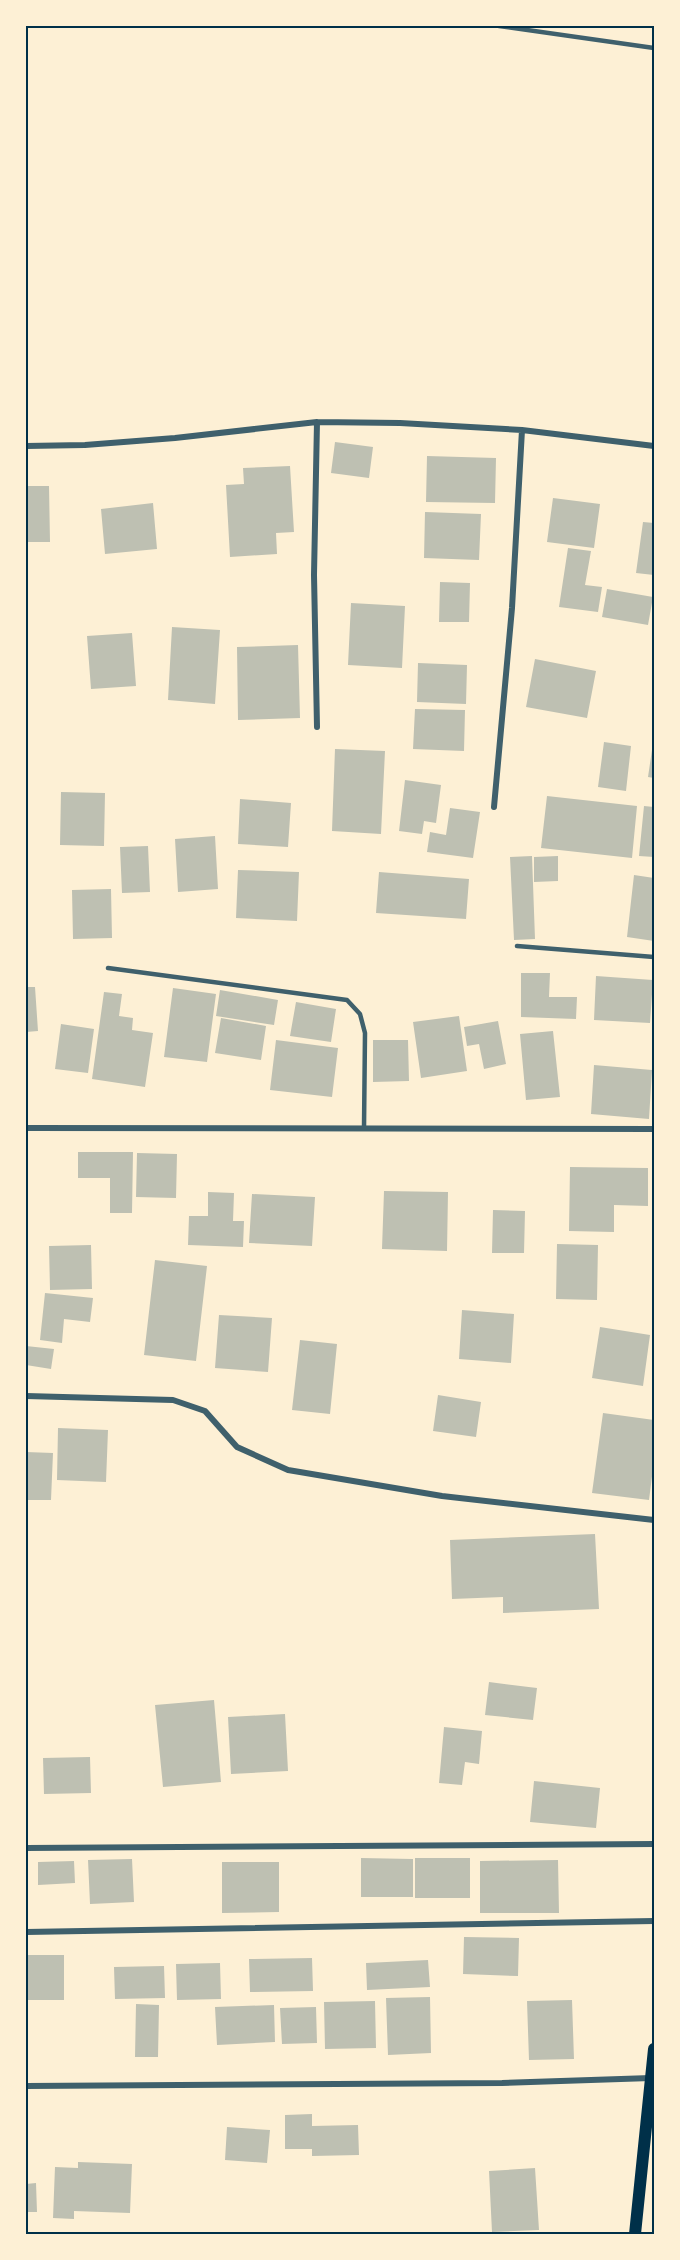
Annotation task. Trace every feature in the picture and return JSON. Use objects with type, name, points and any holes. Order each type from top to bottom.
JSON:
[{"type":"main road","points":[[635,2235],[654,2049]]},
{"type":"street","points":[[317,422],[314,575],[317,727]]},
{"type":"street","points":[[26,446],[85,445],[175,438],[317,422],[400,423],[522,430],[654,446]]},
{"type":"street","points":[[494,807],[512,608],[522,430]]},
{"type":"street","points":[[26,1128],[654,1129]]},
{"type":"street","points":[[26,1396],[173,1400],[205,1411],[237,1447],[288,1470],[442,1496],[654,1520]]},
{"type":"street","points":[[26,1848],[654,1844]]},
{"type":"street","points":[[26,1932],[654,1921]]},
{"type":"street","points":[[26,2086],[502,2083],[651,2078]]},
{"type":"lane","points":[[500,26],[654,48]]},
{"type":"lane","points":[[517,946],[654,957]]},
{"type":"lane","points":[[108,968],[346,1000],[360,1014],[365,1034],[364,1128]]},
{"type":"building","points":[[335,442],[373,447],[369,478],[331,473]]},
{"type":"building","points":[[427,456],[496,458],[495,503],[426,502]]},
{"type":"building","points":[[290,466],[294,532],[276,533],[277,554],[230,557],[226,485],[244,484],[243,468]]},
{"type":"building","points":[[26,486],[49,486],[50,542],[26,542]]},
{"type":"building","points":[[553,498],[600,504],[594,548],[547,542]]},
{"type":"building","points":[[153,503],[157,549],[105,554],[101,509]]},
{"type":"building","points":[[425,512],[481,514],[479,560],[424,558]]},
{"type":"building","points":[[643,522],[654,523],[654,575],[636,573]]},
{"type":"building","points":[[568,548],[591,551],[585,585],[602,587],[598,612],[559,607]]},
{"type":"building","points":[[440,582],[470,583],[469,622],[439,622]]},
{"type":"building","points":[[607,589],[653,597],[648,625],[602,617]]},
{"type":"building","points":[[351,603],[405,606],[402,668],[348,665]]},
{"type":"building","points":[[172,627],[220,630],[215,704],[168,700]]},
{"type":"building","points":[[132,633],[136,686],[91,689],[87,636]]},
{"type":"building","points":[[298,645],[300,718],[238,720],[237,647]]},
{"type":"building","points":[[535,659],[596,671],[587,718],[526,707]]},
{"type":"building","points":[[418,663],[467,665],[466,704],[417,702]]},
{"type":"building","points":[[415,709],[465,710],[464,751],[413,749]]},
{"type":"building","points":[[604,742],[631,746],[626,791],[598,787]]},
{"type":"building","points":[[654,743],[654,778],[648,777]]},
{"type":"building","points":[[335,749],[385,751],[381,834],[332,831]]},
{"type":"building","points":[[405,780],[441,785],[436,823],[424,821],[422,834],[399,831]]},
{"type":"building","points":[[61,792],[105,793],[104,846],[60,845]]},
{"type":"building","points":[[547,796],[637,806],[632,858],[541,848]]},
{"type":"building","points":[[240,799],[291,803],[288,847],[238,844]]},
{"type":"building","points":[[644,806],[654,807],[654,857],[639,856]]},
{"type":"building","points":[[450,808],[480,812],[473,858],[427,852],[430,832],[446,835]]},
{"type":"building","points":[[215,836],[218,889],[178,892],[175,839]]},
{"type":"building","points":[[148,846],[150,892],[122,893],[120,847]]},
{"type":"building","points":[[532,856],[535,939],[514,940],[510,857]]},
{"type":"building","points":[[558,856],[558,881],[534,882],[534,857]]},
{"type":"building","points":[[238,870],[299,872],[297,921],[236,918]]},
{"type":"building","points":[[379,872],[469,879],[466,919],[376,913]]},
{"type":"building","points":[[634,875],[654,878],[654,941],[627,937]]},
{"type":"building","points":[[111,889],[112,938],[73,939],[72,890]]},
{"type":"building","points":[[521,973],[550,973],[549,997],[577,997],[576,1019],[521,1017]]},
{"type":"building","points":[[596,976],[653,980],[650,1023],[594,1020]]},
{"type":"building","points":[[26,987],[35,987],[38,1031],[26,1032]]},
{"type":"building","points":[[173,988],[216,994],[207,1062],[164,1057]]},
{"type":"building","points":[[220,990],[278,1000],[274,1025],[216,1016]]},
{"type":"building","points":[[104,992],[122,994],[119,1016],[133,1018],[132,1030],[153,1033],[145,1087],[92,1079]]},
{"type":"building","points":[[296,1002],[336,1009],[331,1042],[290,1036]]},
{"type":"building","points":[[459,1016],[467,1071],[421,1078],[413,1022]]},
{"type":"building","points":[[221,1018],[266,1026],[261,1060],[215,1053]]},
{"type":"building","points":[[498,1021],[506,1064],[484,1069],[479,1044],[467,1046],[464,1027]]},
{"type":"building","points":[[61,1024],[94,1029],[88,1073],[55,1069]]},
{"type":"building","points":[[553,1031],[560,1097],[526,1100],[520,1034]]},
{"type":"building","points":[[276,1040],[338,1048],[332,1097],[270,1090]]},
{"type":"building","points":[[373,1040],[408,1040],[409,1081],[373,1082]]},
{"type":"building","points":[[594,1065],[652,1070],[649,1119],[591,1114]]},
{"type":"building","points":[[78,1152],[133,1152],[132,1213],[110,1213],[110,1178],[78,1178]]},
{"type":"building","points":[[137,1153],[177,1154],[176,1198],[136,1197]]},
{"type":"building","points":[[570,1167],[648,1168],[648,1206],[614,1205],[614,1232],[569,1231]]},
{"type":"building","points":[[26,1178],[28,1178],[28,1235],[26,1235]]},
{"type":"building","points":[[384,1191],[448,1192],[447,1251],[382,1249]]},
{"type":"building","points":[[208,1192],[234,1193],[233,1221],[244,1221],[243,1247],[188,1245],[189,1216],[208,1216]]},
{"type":"building","points":[[252,1194],[315,1197],[312,1246],[249,1243]]},
{"type":"building","points":[[493,1210],[525,1211],[524,1253],[492,1253]]},
{"type":"building","points":[[557,1244],[598,1245],[597,1300],[556,1299]]},
{"type":"building","points":[[91,1245],[92,1289],[50,1290],[49,1246]]},
{"type":"building","points":[[155,1260],[207,1266],[196,1361],[144,1355]]},
{"type":"building","points":[[45,1293],[93,1298],[90,1322],[64,1319],[62,1343],[40,1340]]},
{"type":"building","points":[[462,1310],[514,1314],[511,1363],[459,1359]]},
{"type":"building","points":[[219,1315],[272,1318],[268,1372],[215,1368]]},
{"type":"building","points":[[600,1327],[650,1335],[643,1386],[592,1378]]},
{"type":"building","points":[[300,1340],[337,1344],[330,1414],[292,1410]]},
{"type":"building","points":[[26,1346],[54,1349],[51,1369],[26,1365]]},
{"type":"building","points":[[438,1395],[481,1402],[476,1437],[433,1431]]},
{"type":"building","points":[[603,1413],[654,1420],[654,1461],[649,1500],[592,1493]]},
{"type":"building","points":[[58,1428],[108,1430],[106,1482],[57,1480]]},
{"type":"building","points":[[26,1452],[53,1453],[51,1500],[26,1500]]},
{"type":"building","points":[[595,1534],[599,1609],[503,1613],[503,1597],[452,1599],[450,1540]]},
{"type":"building","points":[[489,1682],[537,1688],[533,1720],[485,1715]]},
{"type":"building","points":[[214,1700],[221,1782],[163,1787],[155,1705]]},
{"type":"building","points":[[285,1714],[288,1771],[231,1774],[228,1717]]},
{"type":"building","points":[[444,1727],[482,1731],[479,1764],[465,1762],[462,1785],[439,1783]]},
{"type":"building","points":[[90,1757],[91,1793],[44,1794],[43,1758]]},
{"type":"building","points":[[534,1781],[600,1788],[596,1828],[530,1822]]},
{"type":"building","points":[[361,1858],[413,1859],[413,1897],[361,1897]]},
{"type":"building","points":[[415,1858],[470,1858],[470,1898],[415,1898]]},
{"type":"building","points":[[132,1859],[134,1902],[90,1904],[88,1860]]},
{"type":"building","points":[[558,1860],[559,1913],[480,1913],[480,1861]]},
{"type":"building","points":[[74,1861],[75,1883],[38,1885],[38,1862]]},
{"type":"building","points":[[222,1862],[279,1862],[279,1912],[222,1913]]},
{"type":"building","points":[[464,1937],[519,1938],[518,1976],[463,1974]]},
{"type":"building","points":[[26,1955],[64,1955],[64,2000],[26,2000]]},
{"type":"building","points":[[312,1958],[313,1991],[250,1992],[249,1959]]},
{"type":"building","points":[[428,1960],[430,1987],[367,1990],[366,1963]]},
{"type":"building","points":[[220,1963],[221,1999],[177,2000],[176,1964]]},
{"type":"building","points":[[164,1966],[165,1998],[115,1999],[114,1967]]},
{"type":"building","points":[[430,1997],[431,2053],[388,2055],[386,1998]]},
{"type":"building","points":[[572,2000],[574,2059],[529,2060],[527,2001]]},
{"type":"building","points":[[375,2001],[376,2048],[325,2049],[324,2002]]},
{"type":"building","points":[[136,2004],[159,2005],[158,2057],[135,2057]]},
{"type":"building","points":[[274,2005],[275,2042],[217,2045],[215,2007]]},
{"type":"building","points":[[316,2007],[317,2043],[282,2044],[280,2008]]},
{"type":"building","points":[[312,2114],[312,2126],[358,2125],[359,2155],[312,2156],[312,2149],[285,2149],[285,2115]]},
{"type":"building","points":[[227,2127],[270,2130],[267,2163],[225,2160]]},
{"type":"building","points":[[78,2162],[132,2164],[130,2213],[74,2211],[74,2219],[53,2218],[55,2167],[78,2168]]},
{"type":"building","points":[[535,2168],[539,2230],[492,2232],[489,2171]]},
{"type":"building","points":[[36,2183],[37,2212],[26,2212],[26,2184]]}]
